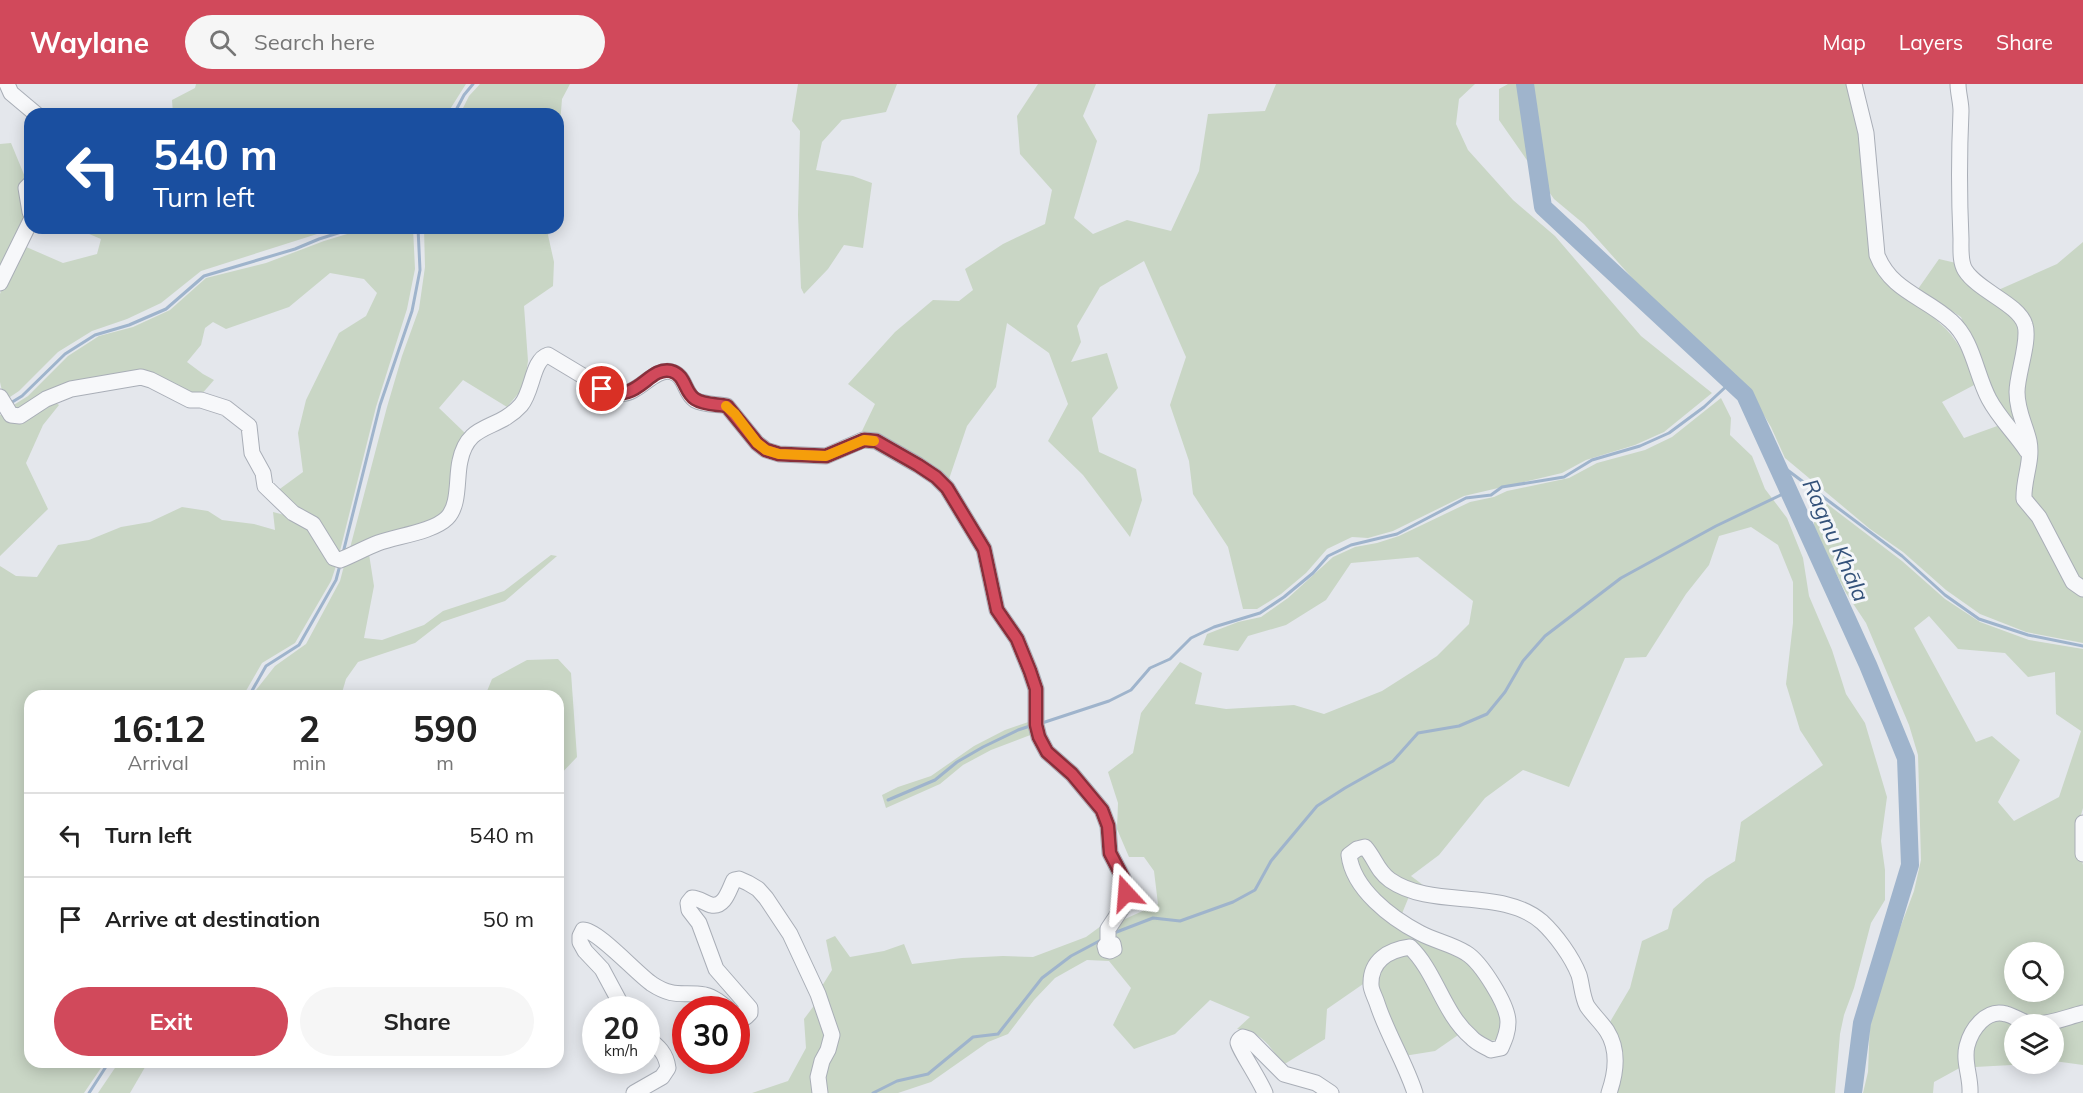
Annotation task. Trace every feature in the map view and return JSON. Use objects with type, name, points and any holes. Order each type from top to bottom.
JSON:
[{"type":"street","points":[[7,84],[11,93],[29,108]]},
{"type":"street","points":[[1854,84],[1866,133],[1877,255],[1882,267],[1902,288],[1953,322],[1972,357],[1995,410],[2030,456]]},
{"type":"street","points":[[1958,84],[1961,109],[1959,200],[1964,270],[2018,314],[2025,325],[2024,352],[2019,370],[2017,395],[2018,411],[2028,441],[2030,456],[2024,500],[2039,517],[2073,582],[2083,589]]},
{"type":"street","points":[[0,283],[24,234]]},
{"type":"street","points":[[0,398],[11,415],[20,416],[46,399],[71,389],[141,377],[152,380],[190,400],[207,401],[226,408],[249,426],[252,453],[263,474],[265,486],[293,513],[313,524],[334,558],[340,560],[378,543],[433,526],[446,519],[453,510],[459,462],[464,446],[471,435],[509,416],[522,403],[530,389],[537,364],[542,357],[548,355],[613,394],[624,394],[664,372],[671,371],[684,380],[688,393],[696,400],[706,404],[727,406],[757,443],[766,450],[779,454],[826,456],[864,440],[876,441],[918,465],[942,483],[984,549],[997,610],[1017,639],[1036,689],[1036,725],[1039,737],[1047,752],[1072,774],[1102,810],[1108,826],[1110,853],[1123,878],[1126,893],[1122,908],[1108,929],[1108,943]]},
{"type":"street","points":[[2083,824],[2083,854]]},
{"type":"street","points":[[1415,1093],[1381,1016],[1371,985],[1379,960],[1388,952],[1410,946],[1421,958],[1449,1008],[1470,1037],[1491,1050],[1501,1048],[1507,1035],[1508,1020],[1505,1006],[1483,971],[1469,954],[1421,934],[1401,922],[1372,898],[1350,866],[1349,855],[1357,849],[1365,848],[1372,855],[1377,869],[1390,880],[1410,891],[1508,906],[1529,912],[1544,924],[1571,960],[1579,976],[1587,1005],[1612,1042],[1615,1069],[1609,1093]]},
{"type":"street","points":[[740,996],[716,969],[699,923],[689,910],[688,903],[692,898],[697,898],[711,905],[718,905],[726,899],[734,880],[739,879],[758,889],[766,898],[790,934],[818,994],[832,1035],[818,1077],[820,1093]]},
{"type":"street","points":[[617,996],[603,969],[585,951],[580,942],[583,930],[589,930],[597,935],[630,966],[661,989],[682,995],[708,996]]},
{"type":"street","points":[[1970,1093],[1971,1082],[1966,1062],[1967,1047],[1977,1024],[1993,1014],[2005,1013],[2032,1024],[2052,1022],[2083,1013]]},
{"type":"street","points":[[1264,1093],[1255,1072],[1240,1049],[1238,1043],[1240,1038],[1248,1039],[1284,1074],[1316,1083],[1331,1093]]},
{"type":"street","points":[[634,1093],[662,1077],[668,1068],[666,1056],[660,1048]]},
{"type":"green space","points":[[196,84],[466,84],[451,108],[173,108],[172,100],[195,88]]},
{"type":"green space","points":[[480,84],[570,84],[562,99],[561,108],[463,108],[469,96]]},
{"type":"green space","points":[[798,84],[897,84],[886,112],[842,120],[822,142],[816,170],[853,176],[872,183],[863,248],[844,245],[828,269],[804,294],[801,288],[798,215],[800,131],[792,121]]},
{"type":"green space","points":[[1038,84],[1096,84],[1083,116],[1097,141],[1074,218],[1093,234],[1127,220],[1171,231],[1199,171],[1208,114],[1265,111],[1276,84],[1475,84],[1459,99],[1456,124],[1468,150],[1513,200],[1555,236],[1641,336],[1712,393],[1664,432],[1635,445],[1586,460],[1562,473],[1464,496],[1393,531],[1368,538],[1352,537],[1327,549],[1306,573],[1281,594],[1257,609],[1243,609],[1228,547],[1193,494],[1189,461],[1170,405],[1186,357],[1144,261],[1100,287],[1077,326],[1081,342],[1071,362],[1107,353],[1118,388],[1092,418],[1099,452],[1136,469],[1142,500],[1130,537],[1083,475],[1048,441],[1068,404],[1049,353],[1007,323],[996,387],[967,426],[949,479],[894,443],[862,431],[875,404],[848,384],[895,332],[933,300],[959,301],[973,290],[965,269],[1003,244],[1045,224],[1052,190],[1020,154],[1017,116]]},
{"type":"green space","points":[[1508,84],[1849,84],[1860,134],[1872,261],[1946,329],[1964,355],[1976,384],[1942,402],[1964,438],[2000,425],[2025,458],[2022,479],[2056,566],[2065,580],[2083,595],[2083,643],[2026,632],[1980,614],[1946,590],[1903,552],[1870,529],[1785,458],[1771,427],[1753,397],[1735,376],[1697,344],[1642,289],[1584,224],[1554,199],[1499,120],[1499,89]]},
{"type":"green space","points":[[11,143],[24,175],[22,189],[24,226],[0,272],[0,144]]},
{"type":"green space","points":[[89,234],[317,234],[201,271],[161,303],[127,319],[92,331],[58,352],[19,391],[7,399],[0,382],[0,294],[24,246],[63,263],[97,254],[101,239]]},
{"type":"green space","points":[[347,234],[413,234],[415,269],[407,309],[376,407],[340,551],[336,552],[277,491],[303,472],[298,433],[306,400],[339,333],[366,316],[377,293],[364,279],[330,273],[289,307],[226,329],[213,322],[205,328],[201,345],[187,362],[214,380],[200,396],[190,396],[151,375],[17,412],[12,406],[28,396],[68,356],[99,336],[133,327],[170,310],[206,278],[266,263]]},
{"type":"green space","points":[[424,234],[548,234],[554,262],[553,286],[524,306],[528,361],[524,387],[507,407],[463,380],[439,408],[465,433],[448,504],[441,516],[350,548],[387,407],[419,309],[425,267]]},
{"type":"green space","points":[[2083,242],[2083,581],[2076,575],[2028,497],[2024,384],[2031,343],[1996,291],[2057,264]]},
{"type":"green space","points":[[1939,259],[1956,263],[2011,312],[2017,325],[2019,339],[2014,369],[2025,442],[1997,408],[1961,317],[1918,289]]},
{"type":"green space","points":[[1721,398],[1731,418],[1730,435],[1752,456],[1765,489],[1787,518],[1803,558],[1809,596],[1832,650],[1846,694],[1865,723],[1887,797],[1881,841],[1885,870],[1885,900],[1871,923],[1854,988],[1844,1015],[1835,1093],[1614,1093],[1607,1027],[1630,988],[1642,941],[1668,929],[1673,909],[1706,879],[1735,861],[1741,822],[1823,765],[1800,730],[1786,684],[1793,623],[1793,582],[1778,545],[1751,527],[1719,536],[1709,565],[1686,594],[1646,657],[1625,658],[1569,787],[1523,770],[1485,798],[1439,855],[1411,876],[1431,891],[1409,884],[1394,874],[1369,843],[1357,840],[1347,849],[1359,891],[1467,957],[1504,1011],[1501,1039],[1492,1041],[1484,1039],[1470,1031],[1407,941],[1366,982],[1327,1009],[1325,1039],[1283,1065],[1259,1036],[1237,1029],[1250,1017],[1210,1000],[1175,1034],[1134,1049],[1113,1025],[1131,988],[1109,961],[1087,960],[1055,978],[1034,1000],[1008,1034],[988,1042],[931,1082],[898,1093],[824,1093],[825,1061],[831,1050],[822,986],[832,970],[826,940],[835,936],[850,957],[884,951],[904,944],[912,964],[962,958],[1033,957],[1086,937],[1101,926],[1125,919],[1158,904],[1154,871],[1144,857],[1129,857],[1117,829],[1118,803],[1108,772],[1133,753],[1141,713],[1180,662],[1202,673],[1195,704],[1226,709],[1294,705],[1324,714],[1382,691],[1437,656],[1469,624],[1473,601],[1418,557],[1351,563],[1326,600],[1286,625],[1248,636],[1238,651],[1203,645],[1207,634],[1238,622],[1261,617],[1288,598],[1333,557],[1355,547],[1399,536],[1470,502],[1494,497],[1507,491],[1569,478],[1597,463],[1645,450],[1672,437]]},
{"type":"green space","points":[[52,400],[59,405],[43,425],[26,463],[48,509],[0,556],[0,415]]},
{"type":"green space","points":[[1814,494],[1902,561],[1945,599],[1980,622],[2029,640],[2083,649],[2083,808],[2078,836],[2083,865],[2083,1010],[2064,1014],[1990,1012],[1965,1065],[1934,1082],[1933,1093],[1863,1093],[1868,1072],[1870,1021],[1874,997],[1914,891],[1921,860],[1918,755],[1909,725],[1866,623],[1846,593],[1814,530]],"holes":[[[1929,616],[1958,649],[2005,653],[2028,677],[2055,672],[2056,714],[2081,731],[2059,797],[2014,821],[1998,802],[2020,760],[1992,736],[1976,742],[1914,628]]]},
{"type":"green space","points":[[182,507],[208,511],[222,520],[254,524],[275,530],[273,512],[305,524],[337,563],[331,581],[295,643],[262,663],[246,690],[24,690],[24,1068],[101,1068],[84,1093],[0,1093],[0,566],[16,576],[37,577],[58,545],[89,540],[121,527],[150,522]]},
{"type":"green space","points":[[369,554],[374,586],[364,638],[382,640],[424,625],[443,611],[504,591],[551,555],[557,556],[505,601],[442,622],[415,643],[358,662],[346,679],[343,690],[256,690],[275,666],[306,644],[340,581],[345,562]]},
{"type":"green space","points":[[558,659],[571,673],[577,757],[564,771],[564,690],[487,690],[492,679],[527,660]]},
{"type":"green space","points":[[1034,720],[1033,734],[991,750],[963,765],[940,784],[886,808],[882,795],[931,776],[974,746],[1005,730]]},
{"type":"green space","points":[[1359,854],[1410,894],[1401,916],[1371,892],[1355,857]]},
{"type":"green space","points":[[1404,952],[1417,960],[1461,1033],[1435,1051],[1404,1056],[1375,979],[1379,967]]},
{"type":"green space","points":[[816,1003],[829,1036],[817,1093],[752,1093],[788,1081],[806,1048],[804,1019]]},
{"type":"green space","points":[[2000,1017],[2004,1019],[2004,1065],[1975,1067],[1972,1059],[1977,1030]]},
{"type":"green space","points":[[2083,1017],[2083,1065],[2064,1062],[2064,1022]]},
{"type":"green space","points":[[115,1068],[145,1068],[130,1093],[98,1093]]},
{"type":"waterway","points":[[457,108],[473,84]]},
{"type":"waterway","name":"Ragnu Khāla","points":[[1525,84],[1543,207],[1745,395],[1868,665],[1906,758],[1910,865],[1862,1023],[1853,1093]]},
{"type":"waterway","points":[[9,404],[22,396],[65,354],[95,335],[129,325],[166,309],[204,276],[295,249],[335,234]]},
{"type":"waterway","points":[[343,553],[380,405],[412,311],[420,270],[418,234]]},
{"type":"waterway","points":[[1042,723],[1109,701],[1131,690],[1150,668],[1170,659],[1191,638],[1214,627],[1260,613],[1313,573],[1328,556],[1351,545],[1397,534],[1466,498],[1491,495],[1502,487],[1564,477],[1592,460],[1640,446],[1669,433],[1704,407],[1731,382]]},
{"type":"waterway","points":[[1774,460],[1902,556],[1945,595],[1979,619],[2028,635],[2083,646]]},
{"type":"waterway","points":[[1114,933],[1153,918],[1180,921],[1233,902],[1255,890],[1271,861],[1317,806],[1393,761],[1418,733],[1459,726],[1487,714],[1505,692],[1523,661],[1545,636],[1621,578],[1716,526],[1789,491]]},
{"type":"waterway","points":[[252,690],[266,666],[299,645],[336,580],[340,565]]},
{"type":"waterway","points":[[888,800],[935,780],[957,762],[983,747],[1033,725]]},
{"type":"waterway","points":[[873,1093],[897,1081],[928,1074],[973,1037],[998,1034],[1042,978],[1071,956],[1103,939]]},
{"type":"waterway","points":[[89,1093],[105,1068]]},
{"type":"slow traffic","points":[[726,406],[757,443],[766,450],[779,454],[826,456],[864,440],[874,441]]},
{"type":"route","points":[[602,389],[613,394],[624,394],[664,372],[671,371],[684,380],[688,393],[696,400],[706,404],[727,406],[757,443],[766,450],[779,454],[826,456],[864,440],[876,441],[936,477],[947,488],[984,549],[997,610],[1017,639],[1036,689],[1036,725],[1039,737],[1047,752],[1072,774],[1102,810],[1108,826],[1110,853],[1123,878],[1126,893]]}]
